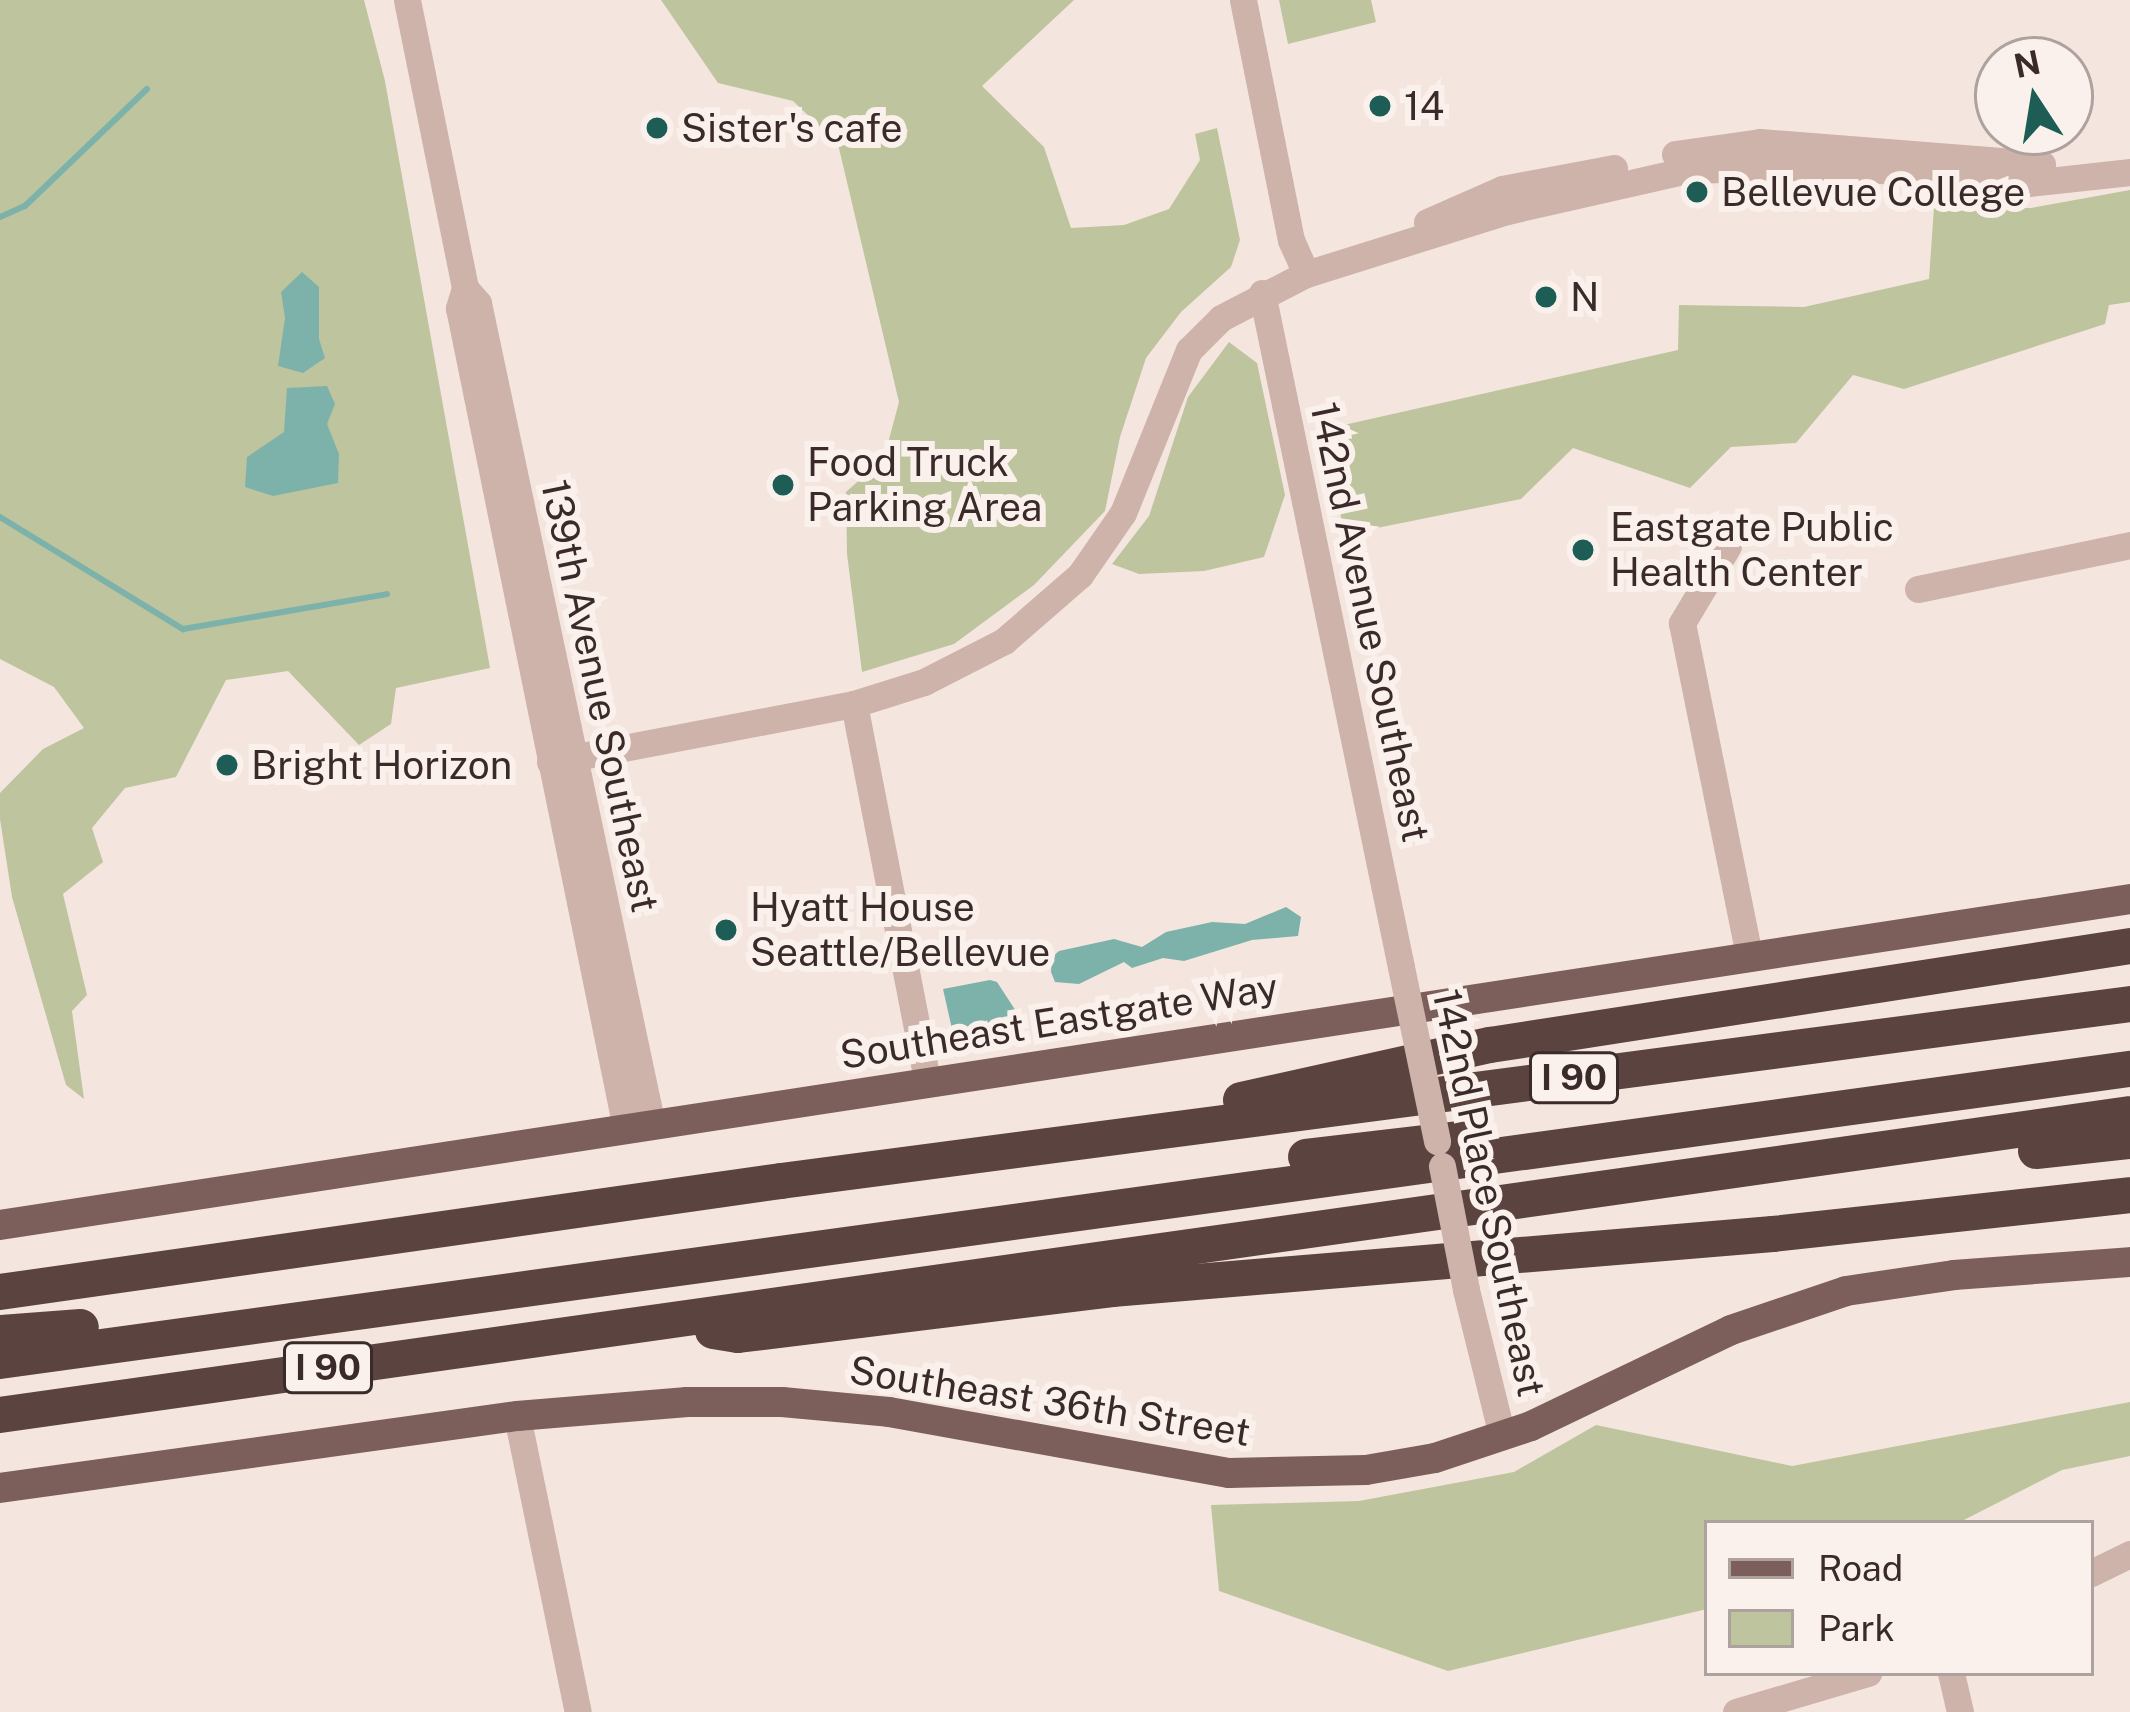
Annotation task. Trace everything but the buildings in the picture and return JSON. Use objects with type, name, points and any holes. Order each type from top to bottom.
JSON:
[{"type":"highway","points":[[1018,1149],[1490,1045],[2130,946]]},
{"type":"highway","name":"I 90","points":[[0,1292],[1018,1149],[2130,1004]]},
{"type":"highway","points":[[1500,1146],[2130,1051]]},
{"type":"highway","points":[[0,1333],[363,1294],[1288,1172],[2130,1069]]},
{"type":"highway","name":"I 90","points":[[0,1414],[2130,1114]]},
{"type":"highway","points":[[1264,1234],[1710,1192],[2130,1141]]},
{"type":"highway","points":[[0,1361],[1288,1172]]},
{"type":"highway","points":[[656,1322],[738,1335],[1112,1289],[1773,1234],[2130,1196]]},
{"type":"main road","name":"Southeast Eastgate Way","points":[[0,1225],[2130,899]]},
{"type":"main road","name":"Southeast 36th Street","points":[[0,1488],[517,1416],[664,1403],[782,1402],[980,1425],[1190,1467],[1305,1475],[1435,1458],[1502,1436],[1731,1330],[1846,1291],[1954,1275],[2130,1262]]},
{"type":"street","name":"139th Avenue Southeast","points":[[406,0],[465,288],[478,303],[561,760],[639,1127]]},
{"type":"street","points":[[1243,0],[1291,240],[1306,274]]},
{"type":"street","points":[[1400,240],[1436,217],[1502,189],[1727,146],[1843,146],[2029,165],[2130,154]]},
{"type":"street","points":[[561,760],[854,704],[964,664],[1030,624],[1067,589],[1124,513],[1189,350],[1221,318],[1306,274],[1400,240],[1507,211],[1712,167],[1835,166],[2029,183],[2130,172]]},
{"type":"street","name":"142nd Avenue Southeast","points":[[1262,293],[1401,967]]},
{"type":"street","points":[[1918,589],[2130,544]]},
{"type":"street","points":[[1728,546],[1682,623],[1749,956]]},
{"type":"street","points":[[854,704],[927,1080]]},
{"type":"street","name":"142nd Place Southeast","points":[[1401,967],[1466,1290],[1502,1436]]},
{"type":"street","points":[[517,1416],[578,1712]]},
{"type":"street","points":[[2094,1572],[2130,1554]]},
{"type":"street","points":[[1736,1712],[1858,1676]]},
{"type":"street","points":[[1952,1676],[1960,1712]]},
{"type":"green space","points":[[0,0],[364,0],[385,81],[490,668],[396,688],[391,724],[359,745],[288,671],[226,680],[176,777],[125,788],[92,828],[103,862],[63,894],[87,995],[72,1011],[84,1099],[66,1085],[12,897],[0,819],[0,793],[43,749],[84,728],[54,687],[0,659]]},
{"type":"green space","points":[[661,0],[1074,0],[982,86],[1044,147],[1071,228],[1124,225],[1169,209],[1200,160],[1195,134],[1217,128],[1240,240],[1231,267],[1181,312],[1146,358],[1120,437],[1105,511],[1034,585],[954,644],[862,672],[847,554],[846,492],[884,458],[899,402],[838,144],[793,101],[718,83]]},
{"type":"green space","points":[[1279,0],[1371,0],[1376,22],[1288,44]]},
{"type":"green space","points":[[2130,190],[2130,302],[2109,305],[2105,324],[1904,389],[1853,375],[1796,443],[1731,447],[1690,488],[1573,448],[1521,499],[1342,535],[1335,427],[1678,350],[1679,305],[1804,307],[1929,279],[1934,207],[2031,208]]},
{"type":"green space","points":[[1229,342],[1257,363],[1285,495],[1264,557],[1204,571],[1139,574],[1112,564],[1149,516],[1188,397]]},
{"type":"green space","points":[[2130,1402],[2130,1456],[2062,1470],[1964,1520],[1704,1520],[1704,1610],[1448,1671],[1219,1591],[1211,1505],[1359,1501],[1514,1472],[1596,1425],[1792,1466]]},
{"type":"water","points":[[302,272],[319,287],[319,339],[325,358],[303,373],[278,366],[285,318],[281,292]]},
{"type":"water","points":[[327,386],[335,404],[327,424],[339,454],[338,483],[273,496],[245,487],[247,457],[284,432],[287,388]]},
{"type":"water","points":[[1286,907],[1301,917],[1298,936],[1252,940],[1184,961],[1163,958],[1132,968],[1124,962],[1079,984],[1055,982],[1051,972],[1052,957],[1059,951],[1114,939],[1142,947],[1166,932],[1212,922],[1245,924]]},
{"type":"water","points":[[997,982],[1023,1022],[960,1033],[952,1029],[943,989]]},
{"type":"waterway","points":[[0,217],[25,206],[147,89]]},
{"type":"waterway","points":[[0,517],[183,629],[387,594]]},
{"type":"place","name":"14","points":[[1380,106]]},
{"type":"place","name":"Sister's cafe","points":[[657,128]]},
{"type":"place","name":"Bellevue College","points":[[1697,192]]},
{"type":"place","name":"N","points":[[1546,297]]},
{"type":"place","name":"Food Truck Parking Area","points":[[783,485]]},
{"type":"place","name":"Eastgate Public Health Center","points":[[1583,550]]},
{"type":"place","name":"Bright Horizon","points":[[227,765]]},
{"type":"place","name":"Hyatt House Seattle/Bellevue","points":[[726,930]]}]
